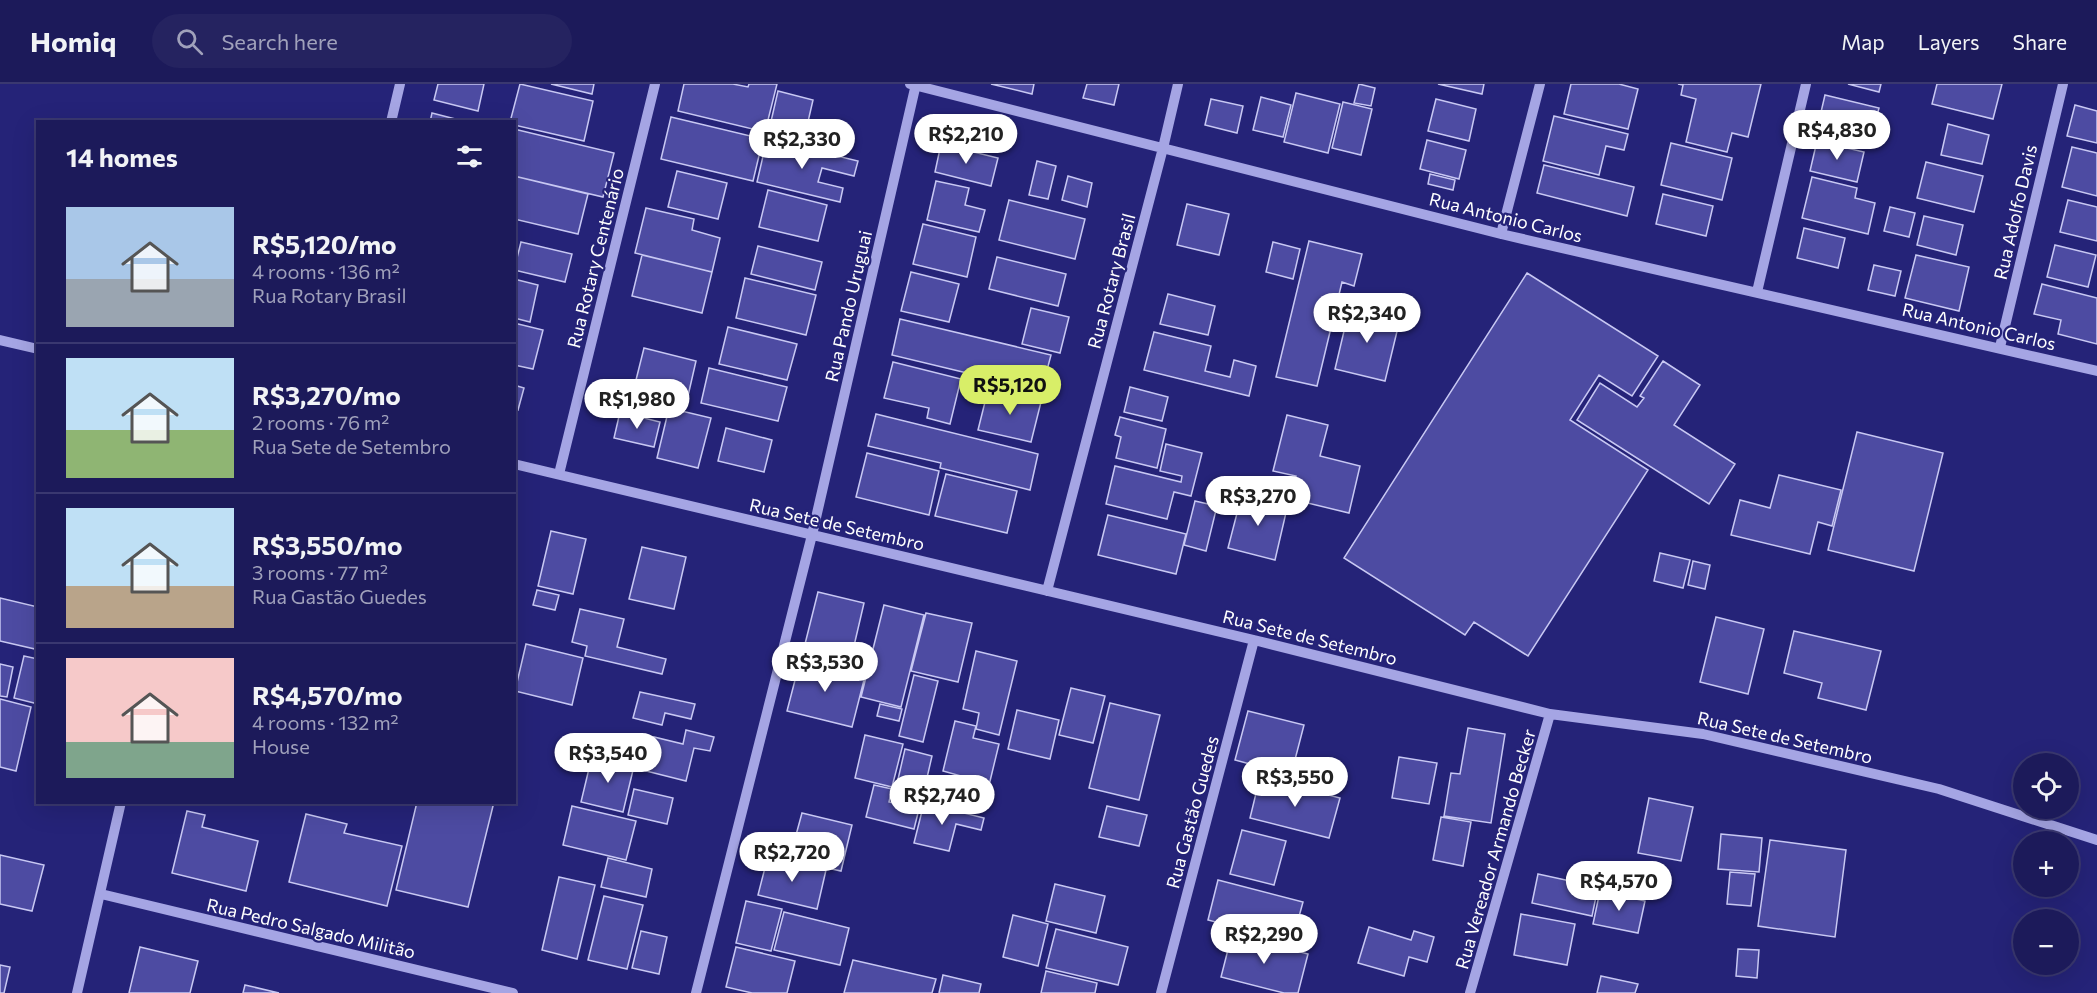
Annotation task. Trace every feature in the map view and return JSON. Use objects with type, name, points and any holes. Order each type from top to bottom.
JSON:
[{"type":"street","points":[[391,120],[400,84]]},
{"type":"street","name":"Rua Rotary Centenário","points":[[559,474],[655,84]]},
{"type":"street","name":"Rua Antonio Carlos","points":[[914,84],[1501,234],[2097,371]]},
{"type":"street","name":"Rua Pando Uruguai","points":[[696,993],[812,535],[914,84]]},
{"type":"street","name":"Rua Rotary Brasil","points":[[1047,591],[1178,84]]},
{"type":"street","points":[[1501,234],[1540,84]]},
{"type":"street","points":[[1757,292],[1806,84]]},
{"type":"street","name":"Rua Adolfo Davis","points":[[2000,347],[2063,84]]},
{"type":"street","points":[[0,340],[36,349]]},
{"type":"street","name":"Rua Sete de Setembro","points":[[516,464],[1254,640],[1550,714],[1703,734],[1940,789],[2097,840]]},
{"type":"street","name":"Rua Gastão Guedes","points":[[1161,993],[1254,640]]},
{"type":"street","name":"Rua Vereador Armando Becker","points":[[1470,993],[1550,714]]},
{"type":"street","points":[[77,993],[121,804]]},
{"type":"street","name":"Rua Pedro Salgado Militão","points":[[100,894],[513,993]]},
{"type":"building","points":[[438,84],[484,84],[478,111],[434,100]]},
{"type":"building","points":[[520,84],[593,101],[584,141],[516,125],[516,120],[511,120]]},
{"type":"building","points":[[551,84],[594,84],[592,94]]},
{"type":"building","points":[[684,84],[733,84],[748,87],[749,84],[777,84],[765,132],[678,111]]},
{"type":"building","points":[[991,84],[1034,84],[1032,94]]},
{"type":"building","points":[[1087,84],[1119,84],[1114,105],[1083,98]]},
{"type":"building","points":[[1359,84],[1375,88],[1371,106],[1354,103]]},
{"type":"building","points":[[1438,84],[1484,84],[1482,94]]},
{"type":"building","points":[[1571,84],[1619,84],[1638,89],[1628,129],[1564,114]]},
{"type":"building","points":[[1678,84],[1761,84],[1748,137],[1732,133],[1727,152],[1686,142],[1696,99],[1681,95],[1683,85]]},
{"type":"building","points":[[1848,84],[1881,84],[1879,92]]},
{"type":"building","points":[[1937,84],[2002,84],[1993,119],[1932,104]]},
{"type":"building","points":[[778,91],[813,100],[804,139],[769,130]]},
{"type":"building","points":[[1296,93],[1340,104],[1328,153],[1284,142]]},
{"type":"building","points":[[1825,95],[1879,108],[1871,138],[1818,125]]},
{"type":"building","points":[[1261,97],[1291,105],[1283,137],[1253,130]]},
{"type":"building","points":[[1211,99],[1243,106],[1237,133],[1205,125]]},
{"type":"building","points":[[1436,99],[1476,109],[1469,141],[1428,131]]},
{"type":"building","points":[[1343,102],[1372,109],[1361,155],[1332,148]]},
{"type":"building","points":[[2075,105],[2097,111],[2097,143],[2067,136]]},
{"type":"building","points":[[432,113],[459,120],[430,120]]},
{"type":"building","points":[[1554,116],[1628,134],[1624,150],[1606,146],[1599,175],[1543,161]]},
{"type":"building","points":[[671,117],[763,139],[753,181],[661,159]]},
{"type":"building","points":[[1948,124],[1989,135],[1982,164],[1941,155]]},
{"type":"building","points":[[516,129],[614,153],[603,197],[516,176]]},
{"type":"building","points":[[767,139],[858,161],[854,176],[822,168],[818,182],[843,188],[840,202],[757,182]]},
{"type":"building","points":[[1427,140],[1466,150],[1459,179],[1420,169]]},
{"type":"building","points":[[1817,141],[1864,152],[1857,182],[1810,171]]},
{"type":"building","points":[[1671,143],[1732,158],[1722,200],[1661,185]]},
{"type":"building","points":[[941,144],[998,158],[991,186],[935,172]]},
{"type":"building","points":[[2072,147],[2097,153],[2097,196],[2062,187]]},
{"type":"building","points":[[1037,161],[1056,166],[1048,199],[1029,195]]},
{"type":"building","points":[[1926,162],[1983,176],[1974,212],[1917,198]]},
{"type":"building","points":[[1544,165],[1634,187],[1627,216],[1537,193]]},
{"type":"building","points":[[677,171],[727,183],[718,219],[668,207]]},
{"type":"building","points":[[1430,174],[1455,180],[1453,190],[1428,184]]},
{"type":"building","points":[[516,176],[588,194],[578,234],[516,219]]},
{"type":"building","points":[[1068,176],[1092,183],[1087,207],[1062,200]]},
{"type":"building","points":[[1812,177],[1857,188],[1855,198],[1875,203],[1868,234],[1802,218]]},
{"type":"building","points":[[936,181],[969,188],[965,205],[985,210],[979,232],[927,220]]},
{"type":"building","points":[[768,190],[827,205],[818,241],[759,227]]},
{"type":"building","points":[[1663,194],[1713,206],[1706,236],[1656,224]]},
{"type":"building","points":[[1009,200],[1085,219],[1075,259],[999,240]]},
{"type":"building","points":[[2068,200],[2097,207],[2097,241],[2060,232]]},
{"type":"building","points":[[1187,204],[1229,214],[1219,255],[1177,245]]},
{"type":"building","points":[[1890,207],[1915,213],[1909,237],[1884,231]]},
{"type":"building","points":[[646,208],[694,219],[692,230],[720,238],[712,272],[635,253]]},
{"type":"building","points":[[1924,216],[1963,225],[1956,255],[1917,245]]},
{"type":"building","points":[[923,224],[976,237],[967,277],[913,264]]},
{"type":"building","points":[[1804,228],[1845,238],[1838,268],[1797,258]]},
{"type":"building","points":[[1309,241],[1362,254],[1354,286],[1342,282],[1317,386],[1276,377]]},
{"type":"building","points":[[521,242],[572,254],[565,282],[516,270]]},
{"type":"building","points":[[1273,242],[1300,249],[1293,279],[1266,272]]},
{"type":"building","points":[[2055,245],[2096,255],[2088,287],[2047,277]]},
{"type":"building","points":[[758,246],[822,262],[815,290],[751,274]]},
{"type":"building","points":[[642,255],[712,272],[702,313],[632,296]]},
{"type":"building","points":[[1916,255],[1969,267],[1959,311],[1905,298]]},
{"type":"building","points":[[997,257],[1066,274],[1058,306],[989,289]]},
{"type":"building","points":[[1874,265],[1901,271],[1895,296],[1868,290]]},
{"type":"building","points":[[911,272],[959,284],[949,322],[901,311]]},
{"type":"building","points":[[1527,273],[1658,356],[1632,396],[1599,375],[1570,420],[1648,470],[1528,656],[1474,622],[1465,635],[1344,558]]},
{"type":"building","points":[[745,278],[816,295],[806,335],[736,318]]},
{"type":"building","points":[[516,280],[538,285],[530,322],[516,318]]},
{"type":"building","points":[[2042,284],[2097,298],[2097,344],[2058,334],[2061,320],[2034,314]]},
{"type":"building","points":[[1168,294],[1215,306],[1208,335],[1160,324]]},
{"type":"building","points":[[1350,306],[1400,319],[1385,381],[1335,369]]},
{"type":"building","points":[[1031,308],[1069,317],[1060,353],[1022,344]]},
{"type":"building","points":[[900,319],[1051,355],[1043,385],[993,373],[992,379],[892,355]]},
{"type":"building","points":[[516,323],[543,330],[533,369],[516,365]]},
{"type":"building","points":[[728,327],[797,344],[787,380],[719,364]]},
{"type":"building","points":[[1154,332],[1211,346],[1205,371],[1230,377],[1234,360],[1256,366],[1249,396],[1144,370]]},
{"type":"building","points":[[644,348],[696,361],[685,409],[632,396]]},
{"type":"building","points":[[1663,361],[1700,385],[1674,425],[1735,464],[1709,504],[1577,420],[1600,383],[1637,407],[1644,398],[1640,396]]},
{"type":"building","points":[[893,362],[961,379],[950,424],[927,418],[929,408],[884,398]]},
{"type":"building","points":[[709,368],[787,387],[778,421],[701,403]]},
{"type":"building","points":[[516,386],[524,388],[518,410],[516,410]]},
{"type":"building","points":[[1130,387],[1168,397],[1162,421],[1124,412]]},
{"type":"building","points":[[988,390],[1041,402],[1031,442],[978,430]]},
{"type":"building","points":[[669,408],[711,418],[698,468],[657,458]]},
{"type":"building","points":[[620,412],[660,422],[654,447],[614,438]]},
{"type":"building","points":[[876,414],[1038,454],[1030,490],[940,468],[941,463],[868,446]]},
{"type":"building","points":[[1287,415],[1328,425],[1320,456],[1360,466],[1349,513],[1291,499],[1296,476],[1273,471]]},
{"type":"building","points":[[1120,417],[1166,429],[1157,468],[1116,458],[1121,437],[1115,435]]},
{"type":"building","points":[[726,428],[772,440],[764,472],[718,461]]},
{"type":"building","points":[[1857,432],[1943,453],[1914,571],[1828,550]]},
{"type":"building","points":[[1166,444],[1202,453],[1191,496],[1174,492],[1167,519],[1106,504],[1115,466],[1181,482],[1182,476],[1160,471]]},
{"type":"building","points":[[867,453],[939,471],[929,515],[856,497]]},
{"type":"building","points":[[946,474],[1017,491],[1007,533],[935,516]]},
{"type":"building","points":[[1779,475],[1841,490],[1832,526],[1818,522],[1810,554],[1731,535],[1740,500],[1770,508]]},
{"type":"building","points":[[1242,494],[1288,504],[1275,560],[1228,548]]},
{"type":"building","points":[[1195,501],[1217,506],[1206,551],[1184,545]]},
{"type":"building","points":[[1108,515],[1186,534],[1176,574],[1098,555]]},
{"type":"building","points":[[551,531],[586,539],[573,594],[538,586]]},
{"type":"building","points":[[642,547],[686,557],[674,609],[629,599]]},
{"type":"building","points":[[1660,553],[1690,560],[1683,588],[1654,581]]},
{"type":"building","points":[[1693,561],[1710,565],[1705,589],[1688,585]]},
{"type":"building","points":[[537,590],[559,595],[555,610],[533,605]]},
{"type":"building","points":[[818,592],[864,603],[850,663],[803,652]]},
{"type":"building","points":[[0,598],[36,607],[35,649],[0,641]]},
{"type":"building","points":[[884,605],[924,615],[901,707],[861,697]]},
{"type":"building","points":[[580,609],[624,619],[617,647],[666,659],[662,674],[585,656],[587,646],[572,642]]},
{"type":"building","points":[[926,613],[972,623],[958,682],[911,671]]},
{"type":"building","points":[[1716,617],[1764,629],[1748,694],[1700,682]]},
{"type":"building","points":[[1794,631],[1881,651],[1866,710],[1818,698],[1822,683],[1784,673]]},
{"type":"building","points":[[526,644],[583,658],[572,705],[516,691]]},
{"type":"building","points":[[976,651],[1017,661],[999,735],[976,729],[979,713],[963,709]]},
{"type":"building","points":[[24,656],[36,659],[36,704],[14,698]]},
{"type":"building","points":[[801,657],[842,667],[840,675],[864,680],[852,727],[787,711]]},
{"type":"building","points":[[0,664],[13,667],[7,697],[0,696]]},
{"type":"building","points":[[914,675],[938,681],[923,742],[899,736]]},
{"type":"building","points":[[1071,688],[1105,696],[1093,743],[1059,735]]},
{"type":"building","points":[[640,692],[695,704],[691,719],[665,713],[662,725],[633,718]]},
{"type":"building","points":[[0,699],[31,707],[16,771],[0,767]]},
{"type":"building","points":[[1110,703],[1160,715],[1139,800],[1089,788]]},
{"type":"building","points":[[880,704],[902,709],[899,721],[877,716]]},
{"type":"building","points":[[1017,710],[1059,720],[1050,759],[1008,749]]},
{"type":"building","points":[[1248,711],[1304,725],[1291,775],[1235,760]]},
{"type":"building","points":[[955,721],[976,726],[973,738],[999,744],[983,810],[955,803],[961,776],[943,771]]},
{"type":"building","points":[[1468,728],[1505,734],[1491,823],[1444,816],[1451,773],[1460,774]]},
{"type":"building","points":[[686,730],[714,737],[710,751],[694,748],[686,781],[646,771],[654,737],[683,744]]},
{"type":"building","points":[[865,735],[903,744],[892,787],[855,778]]},
{"type":"building","points":[[905,749],[932,756],[923,795],[896,788]]},
{"type":"building","points":[[592,756],[634,766],[623,812],[581,802]]},
{"type":"building","points":[[1399,757],[1437,763],[1429,804],[1392,798]]},
{"type":"building","points":[[1260,777],[1340,798],[1329,838],[1250,818]]},
{"type":"building","points":[[874,785],[892,789],[889,802],[919,809],[914,829],[866,817]]},
{"type":"building","points":[[634,789],[673,798],[667,824],[628,815]]},
{"type":"building","points":[[1649,798],[1693,807],[1681,861],[1638,853]]},
{"type":"building","points":[[924,803],[984,818],[981,830],[956,824],[949,851],[914,843]]},
{"type":"building","points":[[417,804],[494,804],[468,907],[396,890]]},
{"type":"building","points":[[572,806],[636,821],[626,860],[563,845]]},
{"type":"building","points":[[1107,806],[1147,815],[1139,846],[1099,837]]},
{"type":"building","points":[[187,811],[205,815],[202,827],[258,841],[246,891],[172,873]]},
{"type":"building","points":[[802,813],[852,825],[841,871],[809,864],[812,851],[802,849],[805,837],[796,835]]},
{"type":"building","points":[[306,814],[347,824],[344,833],[402,846],[387,906],[289,882]]},
{"type":"building","points":[[1441,817],[1471,822],[1463,866],[1433,860]]},
{"type":"building","points":[[1242,830],[1286,841],[1274,885],[1230,874]]},
{"type":"building","points":[[1721,834],[1762,838],[1759,872],[1718,869]]},
{"type":"building","points":[[1770,840],[1846,850],[1835,937],[1758,926]]},
{"type":"building","points":[[0,855],[44,865],[32,911],[0,904]]},
{"type":"building","points":[[768,856],[826,870],[817,909],[758,895]]},
{"type":"building","points":[[608,858],[652,869],[646,897],[601,887]]},
{"type":"building","points":[[1730,872],[1755,874],[1751,906],[1727,904]]},
{"type":"building","points":[[1538,874],[1598,887],[1592,916],[1532,903]]},
{"type":"building","points":[[559,877],[595,885],[577,959],[542,950]]},
{"type":"building","points":[[1218,880],[1303,902],[1292,942],[1208,920]]},
{"type":"building","points":[[1055,884],[1105,896],[1096,933],[1046,921]]},
{"type":"building","points":[[1600,891],[1645,901],[1638,933],[1593,924]]},
{"type":"building","points":[[604,896],[643,905],[627,969],[588,960]]},
{"type":"building","points":[[746,901],[782,909],[771,951],[736,943]]},
{"type":"building","points":[[784,912],[849,928],[840,965],[774,950]]},
{"type":"building","points":[[1521,914],[1575,924],[1567,965],[1514,955]]},
{"type":"building","points":[[1013,915],[1048,924],[1038,966],[1003,957]]},
{"type":"building","points":[[1369,927],[1411,940],[1414,931],[1434,937],[1427,962],[1409,957],[1404,976],[1358,963]]},
{"type":"building","points":[[1056,929],[1128,947],[1118,985],[1046,968]]},
{"type":"building","points":[[641,931],[667,937],[659,974],[632,968]]},
{"type":"building","points":[[1232,934],[1308,954],[1298,993],[1284,993],[1221,977]]},
{"type":"building","points":[[140,947],[198,961],[190,993],[129,993]]},
{"type":"building","points":[[736,947],[795,961],[787,993],[752,993],[726,987]]},
{"type":"building","points":[[1738,949],[1759,950],[1757,978],[1736,976]]},
{"type":"building","points":[[853,960],[936,979],[932,993],[844,993]]},
{"type":"building","points":[[0,965],[10,967],[4,993],[0,993]]},
{"type":"building","points":[[1046,971],[1097,983],[1095,993],[1041,993]]},
{"type":"building","points":[[943,975],[981,984],[979,993],[939,993]]},
{"type":"building","points":[[1601,976],[1638,984],[1635,993],[1597,993]]},
{"type":"building","points":[[245,985],[279,993],[243,993]]}]
